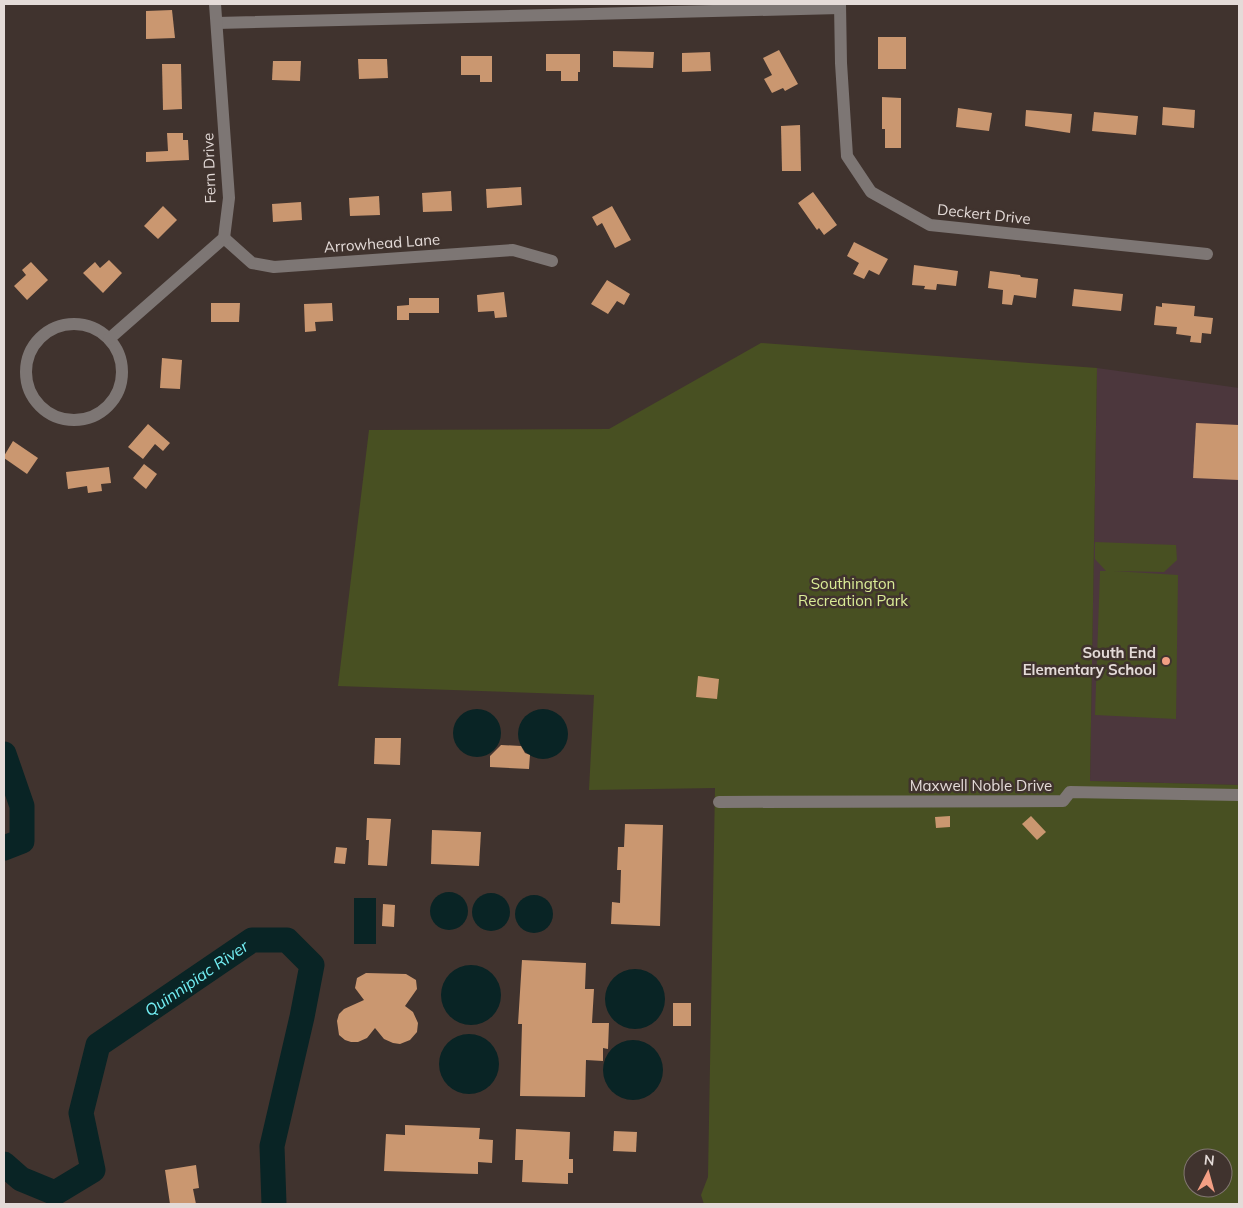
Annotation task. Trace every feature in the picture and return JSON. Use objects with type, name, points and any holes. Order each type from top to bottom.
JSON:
[{"type":"street","name":"Fern Drive","points":[[215,4],[229,198],[224,238]]},
{"type":"street","points":[[217,23],[840,6]]},
{"type":"street","name":"Deckert Drive","points":[[840,6],[840,63],[847,156],[871,192],[930,225],[1207,254]]},
{"type":"street","points":[[109,340],[224,238]]},
{"type":"street","name":"Arrowhead Lane","points":[[224,238],[252,263],[274,267],[513,250],[552,261]]},
{"type":"street","points":[[75,324],[94,328],[109,340],[119,355],[122,374],[118,392],[107,408],[90,417],[72,420],[54,416],[38,405],[28,389],[25,371],[30,352],[40,337],[57,327],[75,324]]},
{"type":"street","name":"Maxwell Noble Drive","points":[[719,802],[1062,801],[1070,792],[1239,796]]},
{"type":"shaded area","name":"South End Elementary School","points":[[1097,368],[1239,388],[1239,785],[1090,781]]},
{"type":"green space","name":"Southington Recreation Park","points":[[761,343],[1097,368],[1090,781],[1239,785],[1239,1204],[704,1204],[701,1195],[708,1177],[715,788],[589,790],[594,695],[338,686],[369,430],[609,429]]},
{"type":"green space","points":[[1095,542],[1176,545],[1177,560],[1164,572],[1114,571],[1178,575],[1176,719],[1095,715],[1100,571],[1106,571],[1095,559]]},
{"type":"water","points":[[477,709],[486,711],[494,716],[499,724],[501,733],[499,742],[494,750],[486,755],[477,757],[468,755],[460,750],[455,742],[453,733],[455,724],[460,716],[468,711]]},
{"type":"water","points":[[543,709],[552,711],[563,720],[568,734],[566,743],[557,754],[543,759],[534,757],[523,748],[518,734],[520,725],[529,714]]},
{"type":"water","points":[[449,892],[463,897],[468,911],[463,925],[449,930],[435,925],[430,911],[435,897]]},
{"type":"water","points":[[491,893],[505,898],[510,912],[505,926],[491,931],[477,926],[472,912],[477,898]]},
{"type":"water","points":[[534,895],[548,900],[553,914],[548,928],[534,933],[520,928],[515,914],[520,900]]},
{"type":"water","points":[[354,898],[376,898],[376,944],[354,944]]},
{"type":"water","points":[[465,965],[477,965],[488,970],[496,978],[501,989],[499,1007],[488,1020],[477,1025],[465,1025],[454,1020],[446,1012],[441,1001],[441,989],[446,978],[454,970]]},
{"type":"water","points":[[629,969],[641,969],[652,974],[660,982],[665,993],[663,1011],[652,1024],[641,1029],[629,1029],[618,1024],[610,1016],[605,1005],[605,993],[610,982],[618,974]]},
{"type":"water","points":[[463,1034],[475,1034],[486,1039],[494,1047],[499,1058],[497,1076],[486,1089],[475,1094],[463,1094],[452,1089],[444,1081],[439,1070],[439,1058],[444,1047],[452,1039]]},
{"type":"water","points":[[627,1040],[639,1040],[650,1045],[658,1053],[663,1064],[661,1082],[650,1095],[639,1100],[627,1100],[616,1095],[608,1087],[603,1076],[603,1064],[608,1053],[616,1045]]},
{"type":"building","points":[[172,10],[175,38],[146,39],[146,11]]},
{"type":"building","points":[[878,37],[906,37],[906,69],[878,69]]},
{"type":"building","points":[[779,50],[798,84],[785,91],[783,88],[772,93],[764,79],[772,75],[763,58]]},
{"type":"building","points":[[613,51],[654,52],[653,68],[613,67]]},
{"type":"building","points":[[710,52],[711,71],[682,72],[682,53]]},
{"type":"building","points":[[546,54],[580,54],[578,81],[561,81],[561,71],[546,71]]},
{"type":"building","points":[[461,56],[492,56],[492,82],[480,82],[480,75],[461,75]]},
{"type":"building","points":[[358,59],[387,59],[388,78],[359,79]]},
{"type":"building","points":[[273,61],[301,61],[300,81],[272,80]]},
{"type":"building","points":[[162,64],[181,64],[182,109],[163,110]]},
{"type":"building","points":[[882,97],[901,98],[901,148],[885,148],[885,129],[882,129]]},
{"type":"building","points":[[1163,107],[1195,110],[1194,128],[1162,125]]},
{"type":"building","points":[[958,108],[992,113],[989,131],[956,127]]},
{"type":"building","points":[[1026,110],[1072,114],[1070,133],[1025,126]]},
{"type":"building","points":[[1094,112],[1138,116],[1136,135],[1092,131]]},
{"type":"building","points":[[800,125],[801,171],[782,171],[781,126]]},
{"type":"building","points":[[167,133],[183,133],[183,140],[188,140],[189,160],[146,162],[146,152],[168,151]]},
{"type":"building","points":[[521,187],[522,205],[487,208],[486,189]]},
{"type":"building","points":[[451,191],[452,211],[423,212],[422,193]]},
{"type":"building","points":[[813,192],[837,225],[824,235],[819,228],[817,230],[798,203]]},
{"type":"building","points":[[379,196],[380,215],[350,216],[349,198]]},
{"type":"building","points":[[301,202],[302,220],[273,222],[272,204]]},
{"type":"building","points":[[163,206],[177,220],[158,239],[144,226]]},
{"type":"building","points":[[612,206],[631,240],[615,248],[602,223],[597,226],[592,217]]},
{"type":"building","points":[[854,242],[888,259],[879,275],[869,270],[864,279],[853,274],[859,263],[847,256]]},
{"type":"building","points":[[109,260],[122,273],[103,293],[83,273],[95,262],[100,268]]},
{"type":"building","points":[[31,262],[48,280],[27,300],[14,286],[26,275],[22,270]]},
{"type":"building","points":[[914,265],[958,271],[956,286],[937,284],[936,290],[924,289],[925,286],[912,285]]},
{"type":"building","points":[[990,271],[1038,279],[1036,298],[1014,295],[1012,305],[1002,304],[1003,290],[988,288]]},
{"type":"building","points":[[607,280],[630,294],[624,305],[617,301],[608,314],[591,304]]},
{"type":"building","points":[[1074,289],[1123,294],[1121,311],[1072,306]]},
{"type":"building","points":[[504,292],[507,317],[495,318],[494,311],[478,312],[477,295]]},
{"type":"building","points":[[409,298],[439,298],[439,313],[409,313]]},
{"type":"building","points":[[211,303],[240,303],[239,322],[211,322]]},
{"type":"building","points":[[332,303],[333,321],[315,322],[316,331],[305,332],[304,304]]},
{"type":"building","points":[[1162,303],[1195,306],[1194,316],[1213,318],[1211,334],[1202,333],[1201,343],[1190,342],[1191,336],[1176,334],[1177,327],[1154,325],[1156,306],[1162,307]]},
{"type":"building","points":[[409,305],[409,320],[397,320],[397,306]]},
{"type":"building","points":[[162,358],[182,360],[180,389],[160,388]]},
{"type":"building","points":[[1196,423],[1239,425],[1239,480],[1193,478]]},
{"type":"building","points":[[148,424],[170,443],[163,451],[155,444],[143,459],[128,447]]},
{"type":"building","points":[[13,441],[38,458],[27,474],[4,458]]},
{"type":"building","points":[[144,464],[157,474],[146,489],[133,478]]},
{"type":"building","points":[[109,467],[111,483],[101,484],[102,491],[88,493],[87,486],[68,489],[66,472]]},
{"type":"building","points":[[698,676],[719,679],[717,699],[696,697]]},
{"type":"building","points":[[375,738],[401,738],[400,765],[374,764]]},
{"type":"building","points":[[501,745],[521,746],[525,753],[530,755],[529,769],[490,767],[490,756]]},
{"type":"building","points":[[950,816],[950,827],[936,828],[935,817]]},
{"type":"building","points":[[1031,816],[1046,832],[1037,840],[1022,824]]},
{"type":"building","points":[[367,818],[391,819],[387,866],[368,865],[369,840],[366,840]]},
{"type":"building","points":[[625,824],[663,825],[660,926],[611,924],[612,902],[620,903],[621,870],[617,870],[618,847],[624,847]]},
{"type":"building","points":[[432,830],[481,832],[479,866],[431,864]]},
{"type":"building","points":[[336,847],[347,848],[345,864],[334,863]]},
{"type":"building","points":[[383,904],[395,905],[394,927],[382,926]]},
{"type":"building","points":[[522,960],[586,963],[585,989],[594,989],[592,1023],[609,1023],[608,1049],[603,1048],[603,1061],[586,1060],[585,1097],[520,1096],[522,1024],[518,1024]]},
{"type":"building","points":[[366,973],[406,974],[416,980],[417,989],[405,1006],[413,1012],[418,1023],[417,1032],[410,1040],[400,1044],[393,1043],[384,1039],[375,1028],[367,1038],[358,1042],[345,1040],[339,1035],[337,1021],[339,1014],[344,1009],[364,1000],[355,988],[357,978]]},
{"type":"building","points":[[673,1003],[691,1003],[691,1026],[673,1026]]},
{"type":"building","points":[[405,1125],[480,1128],[479,1139],[493,1140],[492,1163],[478,1162],[478,1174],[384,1171],[386,1134],[405,1135]]},
{"type":"building","points":[[516,1129],[570,1132],[569,1159],[573,1159],[573,1173],[568,1173],[568,1184],[522,1182],[523,1160],[515,1160]]},
{"type":"building","points":[[614,1131],[637,1132],[636,1152],[613,1151]]},
{"type":"building","points":[[196,1165],[199,1188],[193,1189],[196,1204],[170,1204],[165,1170]]},
{"type":"waterway","name":"Quinnipiac River","points":[[4,754],[22,806],[22,841],[4,848]]},
{"type":"waterway","name":"Quinnipiac River","points":[[4,1164],[21,1179],[55,1193],[93,1170],[81,1113],[98,1045],[252,940],[287,940],[312,965],[272,1146],[274,1204]]},
{"type":"place","name":"South End Elementary School","points":[[1166,661]]}]
